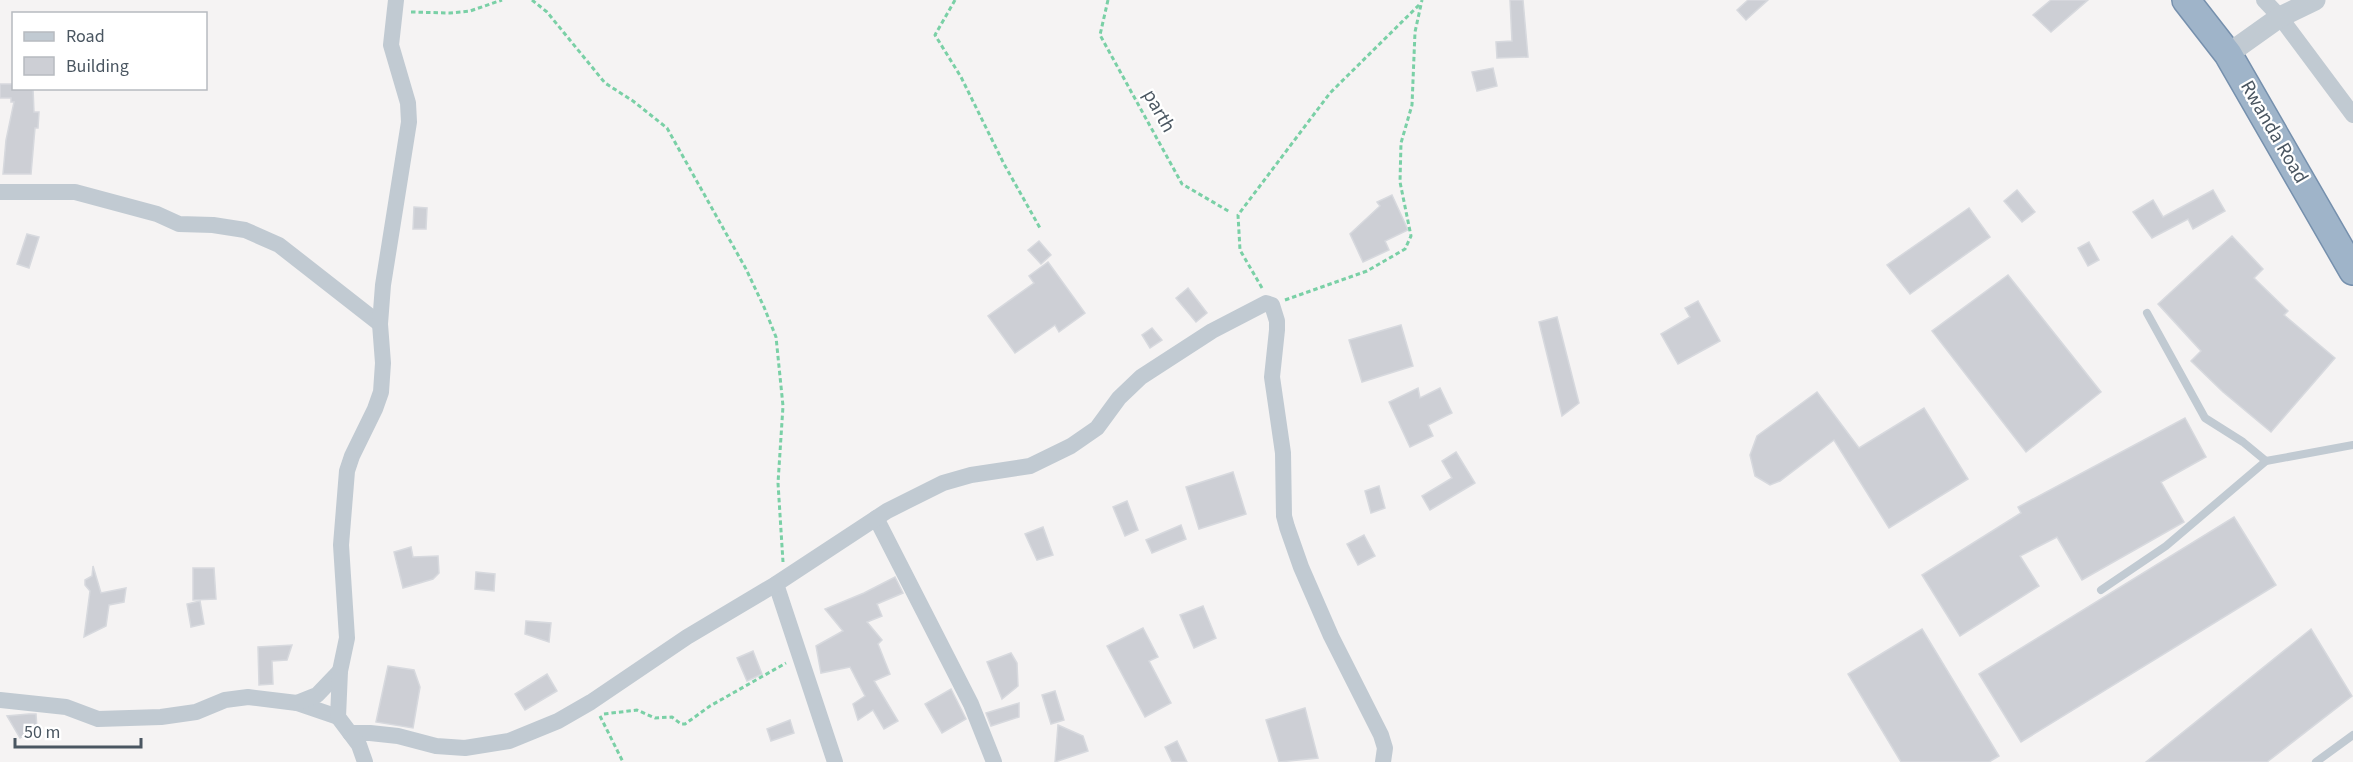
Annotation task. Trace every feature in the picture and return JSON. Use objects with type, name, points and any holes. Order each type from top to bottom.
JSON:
[{"type":"highway","name":"Rwanda Road","points":[[2186,0],[2228,54],[2353,271]]},
{"type":"street","points":[[2264,0],[2280,17],[2353,115]]},
{"type":"street","points":[[2228,54],[2280,17],[2315,0]]},
{"type":"street","points":[[365,762],[359,745],[338,717],[340,671],[347,638],[340,544],[347,471],[381,392],[383,363],[380,324],[383,285],[409,122],[408,103],[391,45],[395,7]]},
{"type":"street","points":[[0,192],[75,192],[157,214],[179,224],[213,225],[245,230],[279,245],[380,324]]},
{"type":"street","points":[[350,733],[398,736],[436,746],[465,747],[493,744],[595,709],[687,637],[780,581],[876,518],[943,483],[965,476],[1030,466],[1050,457],[1097,428],[1126,390],[1154,368],[1212,331],[1266,303],[1272,305],[1275,311],[1277,330],[1272,377],[1282,453],[1287,527],[1301,567],[1331,636],[1381,735],[1385,748],[1383,762]]},
{"type":"street","points":[[876,518],[971,704],[994,762]]},
{"type":"street","points":[[780,581],[799,655],[835,762]]},
{"type":"street","points":[[297,703],[317,695],[340,671]]},
{"type":"street","points":[[0,700],[66,707],[98,719],[161,717],[196,712],[225,700],[248,697],[297,703],[338,717]]},
{"type":"lane","points":[[2146,313],[2205,417],[2266,461]]},
{"type":"lane","points":[[2101,590],[2166,546],[2266,461],[2353,445]]},
{"type":"lane","points":[[2316,762],[2353,735]]},
{"type":"path","points":[[395,7],[450,14],[470,11],[502,0]]},
{"type":"path","points":[[532,0],[547,12],[605,83],[633,100],[667,128],[746,269],[764,307],[776,337],[783,406],[779,440],[778,495],[780,581]]},
{"type":"path","points":[[955,0],[935,35],[961,77],[1004,164],[1040,228]]},
{"type":"path","name":"parth","points":[[1108,0],[1100,35],[1182,184],[1230,212]]},
{"type":"path","points":[[1421,2],[1415,32],[1412,105],[1401,143],[1400,182],[1411,236],[1409,244],[1405,249],[1367,271],[1272,305],[1240,250],[1238,214],[1330,93],[1421,2]]},
{"type":"path","points":[[595,709],[637,710],[655,718],[672,717],[681,724],[686,724],[710,706],[799,655]]},
{"type":"path","points":[[595,709],[606,723],[623,762]]},
{"type":"building","points":[[1510,0],[1523,0],[1528,57],[1497,58],[1496,42],[1512,41]]},
{"type":"building","points":[[1748,0],[1768,0],[1746,20],[1737,10]]},
{"type":"building","points":[[2051,0],[2088,0],[2051,32],[2033,15]]},
{"type":"building","points":[[1493,68],[1497,86],[1477,91],[1472,72]]},
{"type":"building","points":[[0,84],[12,84],[12,90],[33,90],[34,112],[39,112],[38,128],[35,128],[31,174],[3,174],[6,140],[14,102],[11,102],[11,98],[0,98]]},
{"type":"building","points":[[2017,190],[2035,212],[2022,222],[2004,201]]},
{"type":"building","points":[[2213,190],[2225,211],[2193,229],[2188,219],[2152,238],[2133,212],[2153,200],[2163,217]]},
{"type":"building","points":[[1392,195],[1408,230],[1385,241],[1389,250],[1363,262],[1350,234],[1380,206],[1377,202]]},
{"type":"building","points":[[414,207],[427,208],[426,229],[413,229]]},
{"type":"building","points":[[1969,208],[1990,237],[1910,294],[1887,265]]},
{"type":"building","points":[[27,234],[39,237],[29,268],[17,264]]},
{"type":"building","points":[[2232,236],[2263,269],[2254,278],[2288,311],[2284,315],[2335,358],[2271,432],[2223,392],[2191,361],[2201,351],[2158,304]]},
{"type":"building","points":[[1039,241],[1051,255],[1041,264],[1028,250]]},
{"type":"building","points":[[2089,242],[2099,260],[2088,266],[2078,248]]},
{"type":"building","points":[[1048,262],[1085,313],[1059,332],[1055,325],[1015,353],[988,316],[1034,283],[1029,276]]},
{"type":"building","points":[[2008,275],[2101,392],[2026,452],[1932,331]]},
{"type":"building","points":[[1188,288],[1207,313],[1196,322],[1176,298]]},
{"type":"building","points":[[1698,301],[1720,341],[1678,364],[1661,334],[1690,317],[1685,308]]},
{"type":"building","points":[[1557,317],[1579,403],[1562,416],[1539,322]]},
{"type":"building","points":[[1401,325],[1413,366],[1362,382],[1349,340]]},
{"type":"building","points":[[1152,328],[1162,340],[1150,348],[1142,335]]},
{"type":"building","points":[[1418,388],[1420,398],[1440,388],[1452,413],[1428,425],[1433,436],[1410,447],[1389,402]]},
{"type":"building","points":[[1817,392],[1859,448],[1924,408],[1968,479],[1889,528],[1834,440],[1780,481],[1770,485],[1755,476],[1750,455],[1757,436]]},
{"type":"building","points":[[2185,418],[2206,457],[2161,482],[2184,522],[2082,580],[2057,537],[2020,556],[2039,586],[1960,636],[1922,575],[2021,513],[2018,507]]},
{"type":"building","points":[[1456,452],[1475,483],[1430,510],[1422,496],[1452,478],[1442,461]]},
{"type":"building","points":[[1233,472],[1246,514],[1199,529],[1186,487]]},
{"type":"building","points":[[1379,486],[1385,508],[1371,513],[1365,491]]},
{"type":"building","points":[[1127,501],[1138,530],[1125,536],[1113,507]]},
{"type":"building","points":[[2234,517],[2276,585],[2021,742],[1979,674]]},
{"type":"building","points":[[1181,525],[1186,539],[1152,553],[1146,540]]},
{"type":"building","points":[[1043,527],[1053,555],[1037,560],[1025,534]]},
{"type":"building","points":[[1364,535],[1375,556],[1358,565],[1347,544]]},
{"type":"building","points":[[411,547],[413,557],[438,556],[439,573],[433,579],[403,588],[394,552]]},
{"type":"building","points":[[93,566],[101,593],[126,588],[124,602],[109,605],[106,626],[84,637],[90,591],[85,585],[85,580],[92,576]]},
{"type":"building","points":[[193,568],[214,568],[216,599],[193,600]]},
{"type":"building","points":[[476,572],[495,574],[494,591],[475,589]]},
{"type":"building","points":[[895,577],[903,593],[877,604],[882,616],[867,622],[882,640],[878,644],[890,674],[874,681],[898,721],[884,729],[873,710],[858,720],[853,704],[865,696],[850,667],[821,673],[816,646],[843,631],[825,609]]},
{"type":"building","points":[[200,601],[204,624],[191,627],[187,604]]},
{"type":"building","points":[[1203,606],[1216,638],[1194,648],[1180,615]]},
{"type":"building","points":[[526,621],[551,623],[549,642],[525,634]]},
{"type":"building","points":[[1143,628],[1158,657],[1149,661],[1171,703],[1145,717],[1107,646]]},
{"type":"building","points":[[1922,629],[1999,756],[1989,762],[1901,762],[1848,674]]},
{"type":"building","points":[[2311,629],[2352,696],[2267,762],[2146,762]]},
{"type":"building","points":[[292,645],[287,660],[272,661],[273,684],[259,685],[258,647]]},
{"type":"building","points":[[753,651],[762,674],[747,681],[737,658]]},
{"type":"building","points":[[1011,653],[1017,663],[1018,686],[1002,699],[987,662]]},
{"type":"building","points":[[388,666],[414,670],[420,687],[413,728],[376,722]]},
{"type":"building","points":[[547,674],[557,691],[525,710],[515,694]]},
{"type":"building","points":[[951,689],[966,719],[942,733],[925,704]]},
{"type":"building","points":[[1055,691],[1064,720],[1051,724],[1042,695]]},
{"type":"building","points":[[1019,703],[1019,717],[991,726],[986,713]]},
{"type":"building","points":[[1305,708],[1318,758],[1279,762],[1266,720]]},
{"type":"building","points":[[36,714],[37,728],[20,738],[7,716]]},
{"type":"building","points":[[790,720],[794,733],[771,741],[767,729]]},
{"type":"building","points":[[1058,725],[1083,736],[1088,751],[1055,762]]},
{"type":"building","points":[[1177,741],[1187,762],[1172,762],[1165,747]]}]
